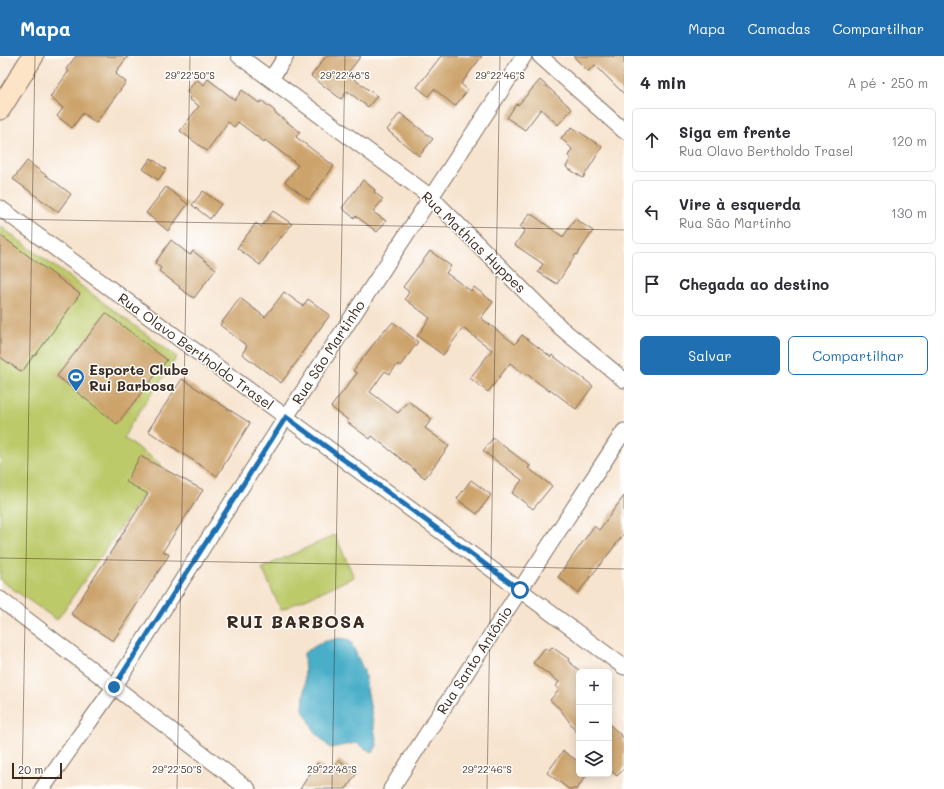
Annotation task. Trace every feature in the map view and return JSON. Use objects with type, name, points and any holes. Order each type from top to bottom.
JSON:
[{"type":"main road","points":[[0,109],[33,56]]},
{"type":"street","name":"Rua Mathias Huppes","points":[[239,56],[431,197],[561,328],[624,380]]},
{"type":"street","points":[[272,80],[286,56]]},
{"type":"street","name":"Rua São Martinho","points":[[42,789],[114,687],[286,417],[524,56]]},
{"type":"street","points":[[540,56],[624,131]]},
{"type":"street","name":"Rua Olavo Bertholdo Trasel","points":[[0,208],[624,667]]},
{"type":"street","name":"Rua Santo Antônio","points":[[391,789],[624,431]]},
{"type":"street","points":[[0,599],[248,789]]},
{"type":"green space","name":"Esporte Clube Rui Barbosa","points":[[0,226],[177,357],[129,427],[124,438],[162,465],[159,466],[145,492],[57,620],[0,580]]},
{"type":"green space","points":[[335,535],[354,577],[281,610],[262,568]]},
{"type":"water","points":[[340,638],[350,640],[364,671],[377,745],[373,753],[356,743],[330,748],[315,732],[303,709],[305,686],[304,653],[322,642]]},
{"type":"building","points":[[76,56],[128,56],[116,72],[116,74],[126,82],[96,123],[83,113],[72,128],[57,116],[63,108],[50,97],[69,71],[66,69]]},
{"type":"building","points":[[326,56],[361,56],[347,74],[377,96],[368,107],[347,91],[341,99],[311,76]]},
{"type":"building","points":[[441,56],[482,56],[461,84],[468,90],[455,106],[434,89],[428,96],[417,87]]},
{"type":"building","points":[[573,56],[624,56],[624,94],[595,65],[588,71]]},
{"type":"building","points":[[196,79],[204,85],[208,79],[235,100],[242,90],[259,103],[262,101],[300,132],[296,137],[334,166],[309,200],[285,182],[298,165],[238,122],[234,127],[228,122],[207,151],[180,131],[199,106],[189,99],[191,95],[187,92]]},
{"type":"building","points":[[540,80],[572,109],[558,125],[541,109],[525,130],[507,118],[516,104],[518,105]]},
{"type":"building","points":[[400,113],[433,139],[419,156],[387,130]]},
{"type":"building","points":[[572,127],[602,147],[583,178],[566,167],[571,158],[568,156],[572,149],[561,138]]},
{"type":"building","points":[[151,158],[166,169],[158,180],[143,169]]},
{"type":"building","points":[[27,161],[71,194],[58,212],[13,179]]},
{"type":"building","points":[[363,180],[383,199],[373,212],[386,221],[377,232],[356,216],[354,218],[342,208]]},
{"type":"building","points":[[166,187],[188,204],[168,231],[146,213]]},
{"type":"building","points":[[203,191],[221,204],[210,219],[192,205]]},
{"type":"building","points":[[273,211],[292,224],[281,238],[280,237],[260,265],[237,248],[256,223],[261,227]]},
{"type":"building","points":[[530,213],[563,237],[575,219],[593,231],[557,284],[538,272],[543,264],[515,245],[525,230],[520,227]]},
{"type":"building","points":[[0,235],[80,294],[22,372],[0,357]]},
{"type":"building","points":[[171,240],[190,255],[193,251],[216,269],[194,298],[179,288],[180,287],[159,271],[161,268],[155,263]]},
{"type":"building","points":[[430,251],[451,266],[446,273],[471,291],[474,287],[493,302],[481,318],[515,344],[522,335],[551,357],[552,355],[593,386],[576,409],[550,389],[549,391],[510,363],[488,392],[470,378],[492,350],[463,328],[443,355],[417,336],[430,318],[405,299],[409,292],[403,287]]},
{"type":"building","points":[[284,292],[303,306],[308,299],[330,315],[281,383],[242,354],[247,346],[220,325],[240,298],[265,317]]},
{"type":"building","points":[[106,313],[167,360],[117,424],[57,376]]},
{"type":"building","points":[[393,322],[418,342],[400,366],[398,364],[390,374],[385,371],[370,392],[398,413],[408,401],[432,419],[425,428],[449,446],[425,478],[372,436],[370,439],[347,422],[348,420],[331,407],[357,373],[353,371],[386,328],[387,329]]},
{"type":"building","points":[[182,379],[250,423],[217,476],[148,431]]},
{"type":"building","points":[[493,438],[530,466],[528,468],[552,486],[533,509],[512,493],[522,480],[483,451]]},
{"type":"building","points":[[140,456],[203,490],[163,551],[169,555],[113,641],[71,614],[148,494],[126,482]]},
{"type":"building","points":[[471,480],[491,495],[477,514],[457,499]]},
{"type":"building","points":[[624,496],[624,534],[578,593],[558,577],[594,526],[599,530]]},
{"type":"building","points":[[552,647],[569,659],[568,661],[578,669],[576,669],[576,731],[560,709],[550,700],[559,690],[556,686],[559,682],[533,663],[545,648],[549,651]]},
{"type":"building","points":[[612,727],[624,738],[624,769],[617,776],[612,772]]},
{"type":"building","points":[[563,751],[576,760],[576,777],[585,777],[577,789],[569,789],[547,773]]},
{"type":"building","points":[[339,760],[357,773],[346,789],[300,789],[317,763],[330,772]]},
{"type":"place","name":"Esporte Clube Rui Barbosa","points":[[76,392]]},
{"type":"district","name":"RUI BARBOSA","points":[[296,621]]},
{"type":"route","points":[[114,687],[286,417],[520,590]]}]
